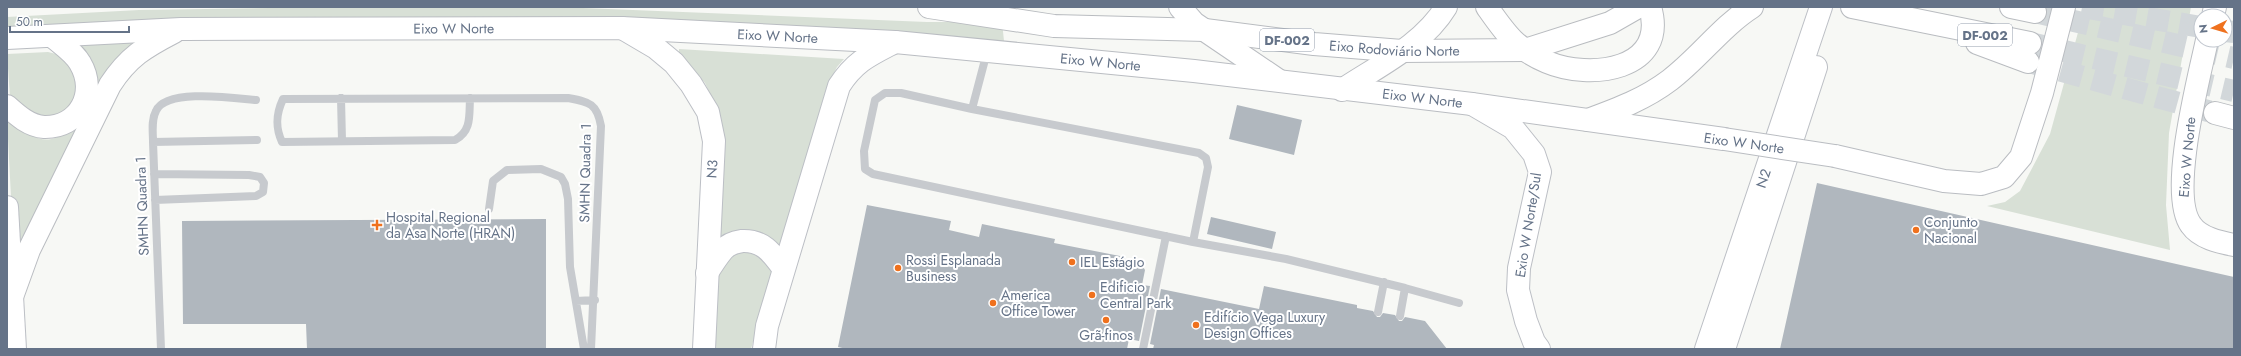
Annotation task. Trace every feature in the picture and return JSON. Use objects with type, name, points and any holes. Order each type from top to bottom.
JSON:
[{"type":"main road","name":"Eixo Rodoviário Norte","points":[[929,7],[1054,26],[1204,30],[1314,44],[1402,51],[1525,50],[1610,23],[1638,7]]},
{"type":"main road","points":[[1180,7],[1194,23],[1283,82]]},
{"type":"main road","points":[[1342,90],[1402,51],[1439,19],[1446,7]]},
{"type":"main road","points":[[1487,7],[1506,36],[1525,50],[1547,62],[1570,68],[1595,71],[1615,68],[1629,63],[1642,53],[1650,40],[1653,28],[1650,7]]},
{"type":"main road","points":[[1588,120],[1629,105],[1652,93],[1671,79],[1735,18],[1752,7]]},
{"type":"main road","name":"N2","points":[[1706,349],[1821,7]]},
{"type":"main road","name":"N2","points":[[1724,349],[1835,7]]},
{"type":"main road","name":"DF-002","points":[[1852,7],[1939,26],[1993,50],[2029,53]]},
{"type":"main road","name":"DF-002","points":[[2011,7],[2035,12]]},
{"type":"main road","name":"Eixo W Norte","points":[[7,38],[181,29],[622,28],[895,42],[988,50],[1472,104],[1835,156],[1944,181],[1981,184],[2004,177],[2021,157],[2042,93],[2064,7]]},
{"type":"main road","name":"N3","points":[[622,28],[656,48],[674,64],[691,84],[708,112],[714,141],[704,349]]},
{"type":"main road","points":[[10,292],[110,85],[122,68],[135,54],[181,29]]},
{"type":"main road","points":[[7,106],[29,122],[42,127],[67,122],[76,116],[87,90],[86,78],[80,63],[52,36]]},
{"type":"main road","points":[[764,349],[767,326],[783,268],[839,86],[849,70],[860,60],[895,42]]},
{"type":"main road","name":"Eixo W Norte","points":[[2205,48],[2188,126],[2182,196],[2185,212],[2191,225],[2203,236],[2233,242]]},
{"type":"main road","name":"Exio W Norte/Sul","points":[[1472,104],[1513,128],[1534,154],[1540,172],[1519,268],[1518,290],[1526,321],[1534,342],[1539,349]]},
{"type":"main road","points":[[7,207],[10,292],[15,349]]},
{"type":"main road","points":[[707,273],[724,249],[734,242],[749,241],[761,244],[783,268]]},
{"type":"lane","points":[[972,109],[988,50]]},
{"type":"lane","points":[[1193,242],[1208,168],[1206,158],[1199,153],[972,109],[891,91],[875,100],[864,151],[865,169],[873,174],[1193,242],[1286,259],[1384,282],[1459,303]]},
{"type":"lane","points":[[153,142],[156,110],[161,104],[173,98],[202,97],[256,100]]},
{"type":"lane","points":[[342,98],[342,141],[455,140],[461,137],[468,126],[470,98]]},
{"type":"lane","name":"SMHN Quadra 1","points":[[342,141],[282,142],[278,132],[277,120],[278,110],[283,99],[568,98],[586,101],[594,107],[599,115],[602,126],[595,300],[591,349]]},
{"type":"lane","name":"SMHN Quadra 1","points":[[161,349],[153,142],[257,140]]},
{"type":"lane","points":[[489,209],[493,180],[507,170],[541,169],[561,177],[565,184],[568,199],[570,267],[584,349]]},
{"type":"lane","points":[[154,174],[249,175],[260,177],[264,183],[263,192],[256,196],[155,200]]},
{"type":"lane","points":[[1143,349],[1166,236]]},
{"type":"lane","points":[[1378,312],[1384,282]]},
{"type":"lane","points":[[1400,316],[1405,288]]},
{"type":"lane","points":[[576,301],[595,300]]},
{"type":"shaded area","points":[[329,7],[558,7],[927,22],[1002,22],[1004,41],[804,30],[7,29],[7,17],[139,10]]},
{"type":"shaded area","points":[[2085,7],[2191,7],[2169,133],[2166,205],[2170,250],[1987,206],[2005,202],[2020,191],[2050,134]]},
{"type":"shaded area","points":[[144,40],[14,256],[7,119],[31,135],[40,139],[58,137],[76,123],[86,111],[64,44]]},
{"type":"shaded area","points":[[679,49],[844,59],[837,67],[826,89],[778,254],[717,244],[713,100],[705,83],[679,54]]},
{"type":"shaded area","points":[[48,52],[60,55],[76,74],[76,111],[38,122],[10,97],[7,54]]},
{"type":"shaded area","points":[[730,250],[757,251],[771,270],[771,277],[751,349],[712,349],[715,272]]},
{"type":"building","points":[[1237,105],[1302,120],[1294,155],[1229,139]]},
{"type":"building","name":"Conjunto Nacional","points":[[1817,183],[2234,277],[2234,349],[1780,349]]},
{"type":"building","points":[[867,205],[951,221],[949,230],[979,237],[982,224],[1055,239],[1054,243],[1125,257],[1125,259],[1140,262],[1145,270],[1142,285],[1150,286],[1139,341],[1129,339],[1127,349],[847,349],[838,347]]},
{"type":"building","points":[[1211,217],[1276,232],[1272,249],[1207,234]]},
{"type":"building","points":[[546,219],[546,349],[307,349],[306,324],[183,324],[182,221]]},
{"type":"building","points":[[1264,286],[1357,305],[1357,308],[1373,311],[1377,317],[1380,317],[1383,313],[1395,315],[1399,321],[1402,321],[1405,317],[1425,321],[1447,349],[1153,349],[1154,345],[1150,344],[1161,289],[1259,309]]},
{"type":"tunnel","points":[[2082,7],[2193,26]]},
{"type":"tunnel","points":[[2035,12],[2234,58]]},
{"type":"tunnel","points":[[2030,43],[2234,91]]},
{"type":"tunnel","points":[[2029,62],[2215,113]]},
{"type":"place","name":"Hospital Regional da Asa Norte (HRAN)","points":[[377,225]]},
{"type":"place","name":"Conjunto Nacional","points":[[1916,230]]},
{"type":"place","name":"IEL Estágio","points":[[1072,262]]},
{"type":"place","name":"Rossi Esplanada Business","points":[[898,268]]},
{"type":"place","name":"Edificio Central Park","points":[[1092,295]]},
{"type":"place","name":"America Office Tower","points":[[993,303]]},
{"type":"place","name":"Grã-finos","points":[[1106,320]]},
{"type":"place","name":"Edifício Vega Luxury Design Offices","points":[[1196,325]]}]
